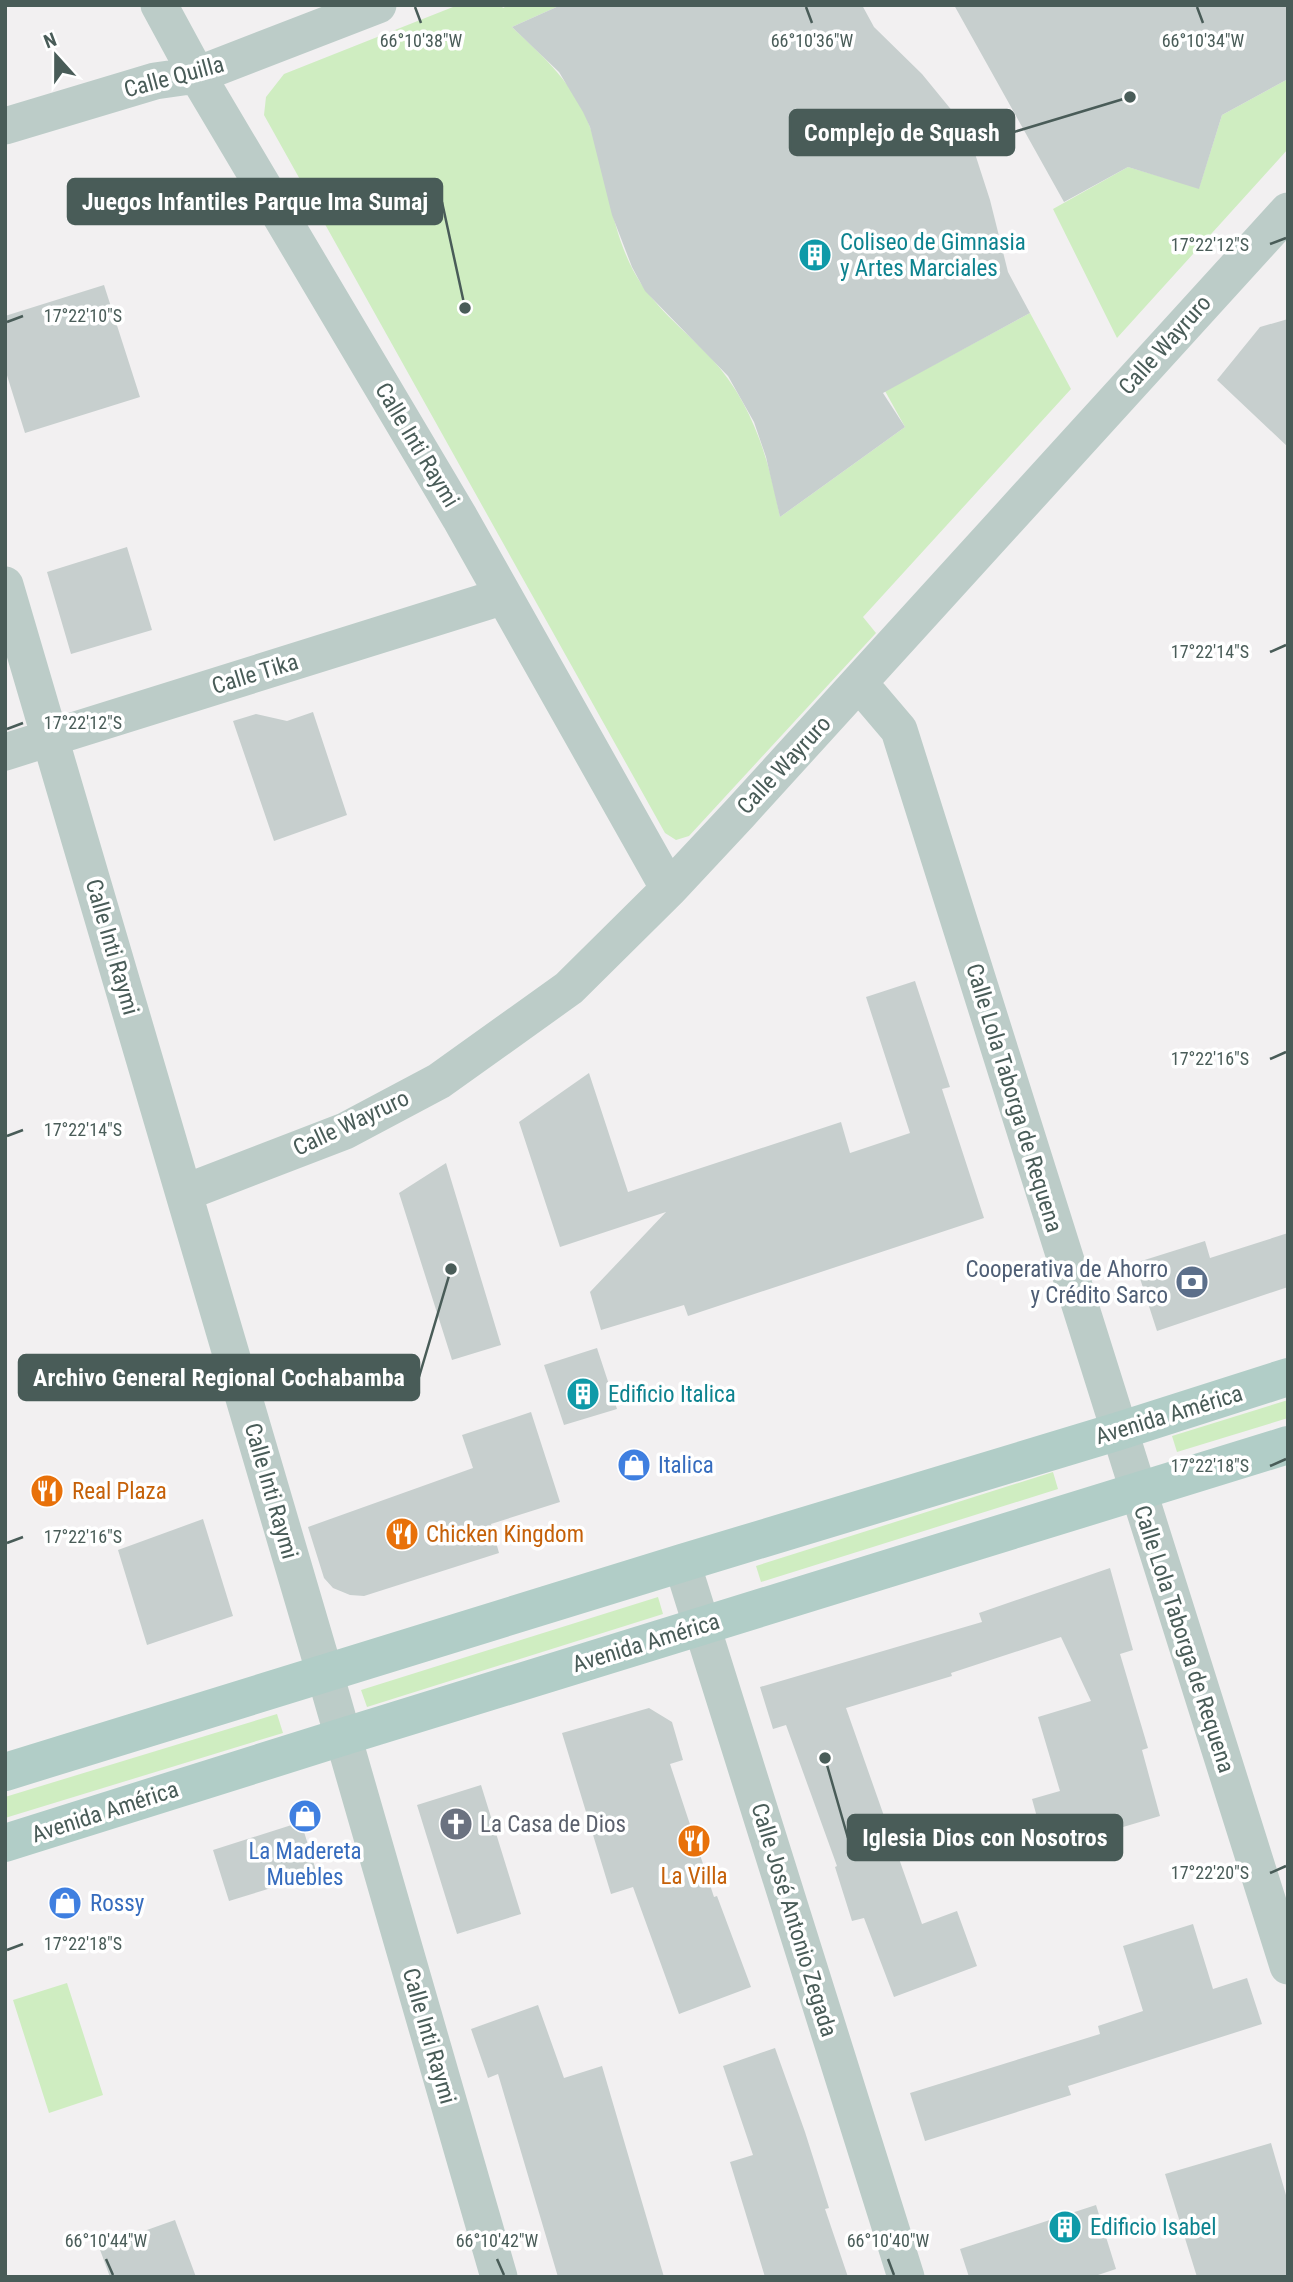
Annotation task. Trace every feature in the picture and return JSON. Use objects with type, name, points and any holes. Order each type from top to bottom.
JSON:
[{"type":"main road","name":"Avenida América","points":[[5,1772],[1288,1377]]},
{"type":"main road","name":"Avenida América","points":[[5,1843],[1288,1445]]},
{"type":"street","name":"Calle Inti Raymi","points":[[159,5],[460,518],[669,889]]},
{"type":"street","name":"Calle Quilla","points":[[5,126],[155,81],[198,75],[379,5]]},
{"type":"street","name":"Calle Wayruro","points":[[184,1193],[345,1131],[439,1081],[569,988],[669,889],[1288,211]]},
{"type":"street","name":"Calle Inti Raymi","points":[[5,585],[499,2277]]},
{"type":"street","name":"Calle Tika","points":[[5,752],[505,596]]},
{"type":"street","name":"Calle Lola Taborga de Requena","points":[[859,683],[898,730],[1288,1966]]},
{"type":"street","name":"Calle José Antonio Zegada","points":[[682,1563],[906,2277]]},
{"type":"green space","points":[[458,5],[501,5],[503,8],[509,5],[561,5],[512,27],[547,61],[584,112],[601,163],[619,236],[641,283],[669,317],[711,358],[738,393],[757,432],[780,517],[905,427],[885,391],[1030,313],[1071,389],[863,617],[876,633],[689,836],[676,840],[665,833],[264,115],[266,97],[284,74]]},
{"type":"green space","points":[[1288,79],[1288,149],[1117,338],[1053,209],[1128,167],[1199,188],[1222,115]]},
{"type":"green space","points":[[1288,1400],[1288,1418],[1177,1452],[1172,1436]]},
{"type":"green space","points":[[1053,1472],[1058,1489],[761,1582],[756,1566]]},
{"type":"green space","points":[[658,1597],[663,1614],[367,1707],[361,1690]]},
{"type":"green space","points":[[277,1714],[283,1733],[5,1818],[5,1797]]},
{"type":"green space","points":[[67,1983],[103,2095],[49,2113],[13,2000]]},
{"type":"building","name":"Coliseo de Gimnasia y Artes Marciales","points":[[561,5],[862,5],[874,27],[922,74],[967,129],[990,200],[1008,272],[1030,313],[883,393],[905,427],[780,517],[766,457],[754,422],[728,376],[645,291],[632,267],[612,215],[590,127],[583,112],[559,72],[512,27]]},
{"type":"building","points":[[954,5],[1288,5],[1288,79],[1222,115],[1199,189],[1128,167],[1064,202]]},
{"type":"building","points":[[104,285],[140,397],[25,433],[5,369],[5,316]]},
{"type":"building","points":[[1288,319],[1288,447],[1217,380],[1260,327]]},
{"type":"building","points":[[127,547],[152,630],[71,654],[47,572]]},
{"type":"building","points":[[313,712],[347,815],[274,841],[233,721],[256,714],[287,721]]},
{"type":"building","points":[[915,981],[950,1087],[942,1089],[984,1218],[688,1316],[684,1305],[601,1330],[590,1292],[666,1212],[560,1247],[519,1122],[589,1073],[628,1192],[841,1122],[850,1153],[910,1133],[866,997]]},
{"type":"building","points":[[446,1163],[501,1345],[452,1360],[399,1193]]},
{"type":"building","points":[[1288,1233],[1288,1287],[1157,1331],[1135,1263],[1205,1241],[1210,1258]]},
{"type":"building","name":"Edificio Italica","points":[[597,1348],[617,1409],[564,1425],[544,1365]]},
{"type":"building","name":"Chicken Kingdom","points":[[531,1412],[560,1502],[491,1524],[499,1553],[364,1596],[350,1595],[333,1588],[324,1578],[308,1527],[473,1468],[462,1435]]},
{"type":"building","points":[[203,1519],[233,1616],[147,1645],[118,1550]]},
{"type":"building","points":[[1110,1568],[1133,1650],[1120,1654],[1148,1748],[1142,1750],[1160,1816],[1046,1850],[1032,1799],[1060,1791],[1038,1717],[1091,1701],[1061,1637],[951,1673],[952,1676],[846,1708],[922,1924],[957,1911],[977,1966],[894,1997],[864,1918],[852,1921],[835,1867],[837,1866],[786,1725],[773,1729],[760,1687],[982,1622],[979,1613]]},
{"type":"building","points":[[649,1708],[672,1722],[683,1760],[670,1764],[714,1897],[717,1896],[751,1987],[679,2014],[633,1887],[611,1894],[562,1733]]},
{"type":"building","points":[[481,1785],[521,1914],[457,1934],[417,1805]]},
{"type":"building","points":[[301,1822],[317,1874],[229,1901],[213,1850]]},
{"type":"building","points":[[1193,1924],[1213,1989],[1247,1978],[1262,2024],[1068,2086],[1071,2095],[925,2141],[910,2093],[1100,2034],[1098,2026],[1143,2011],[1123,1946]]},
{"type":"building","points":[[538,2005],[564,2078],[602,2066],[664,2277],[558,2277],[498,2074],[488,2078],[471,2029]]},
{"type":"building","points":[[775,2048],[805,2132],[829,2208],[825,2209],[848,2277],[765,2277],[730,2162],[753,2155],[723,2066]]},
{"type":"building","points":[[1271,2143],[1288,2202],[1288,2277],[1197,2277],[1165,2174]]},
{"type":"building","name":"Edificio Isabel","points":[[1096,2205],[1116,2269],[1092,2277],[969,2277],[960,2249]]},
{"type":"building","points":[[175,2220],[196,2277],[110,2277],[99,2247]]},
{"type":"place","name":"Complejo de Squash","points":[[1130,97]]},
{"type":"place","name":"Coliseo de Gimnasia y Artes Marciales","points":[[815,255]]},
{"type":"place","name":"Juegos Infantiles Parque Ima Sumaj","points":[[465,308]]},
{"type":"place","name":"Archivo General Regional Cochabamba","points":[[451,1269]]},
{"type":"place","name":"Cooperativa de Ahorro y Crédito Sarco","points":[[1192,1282]]},
{"type":"place","name":"Edificio Italica","points":[[583,1394]]},
{"type":"place","name":"Italica","points":[[634,1465]]},
{"type":"place","name":"Real Plaza","points":[[47,1491]]},
{"type":"place","name":"Chicken Kingdom","points":[[402,1534]]},
{"type":"place","name":"Iglesia Dios con Nosotros","points":[[825,1758]]},
{"type":"place","name":"La Madereta Muebles","points":[[305,1816]]},
{"type":"place","name":"La Casa de Dios","points":[[456,1824]]},
{"type":"place","name":"La Villa","points":[[694,1841]]},
{"type":"place","name":"Rossy","points":[[65,1903]]},
{"type":"place","name":"Edificio Isabel","points":[[1065,2227]]}]
